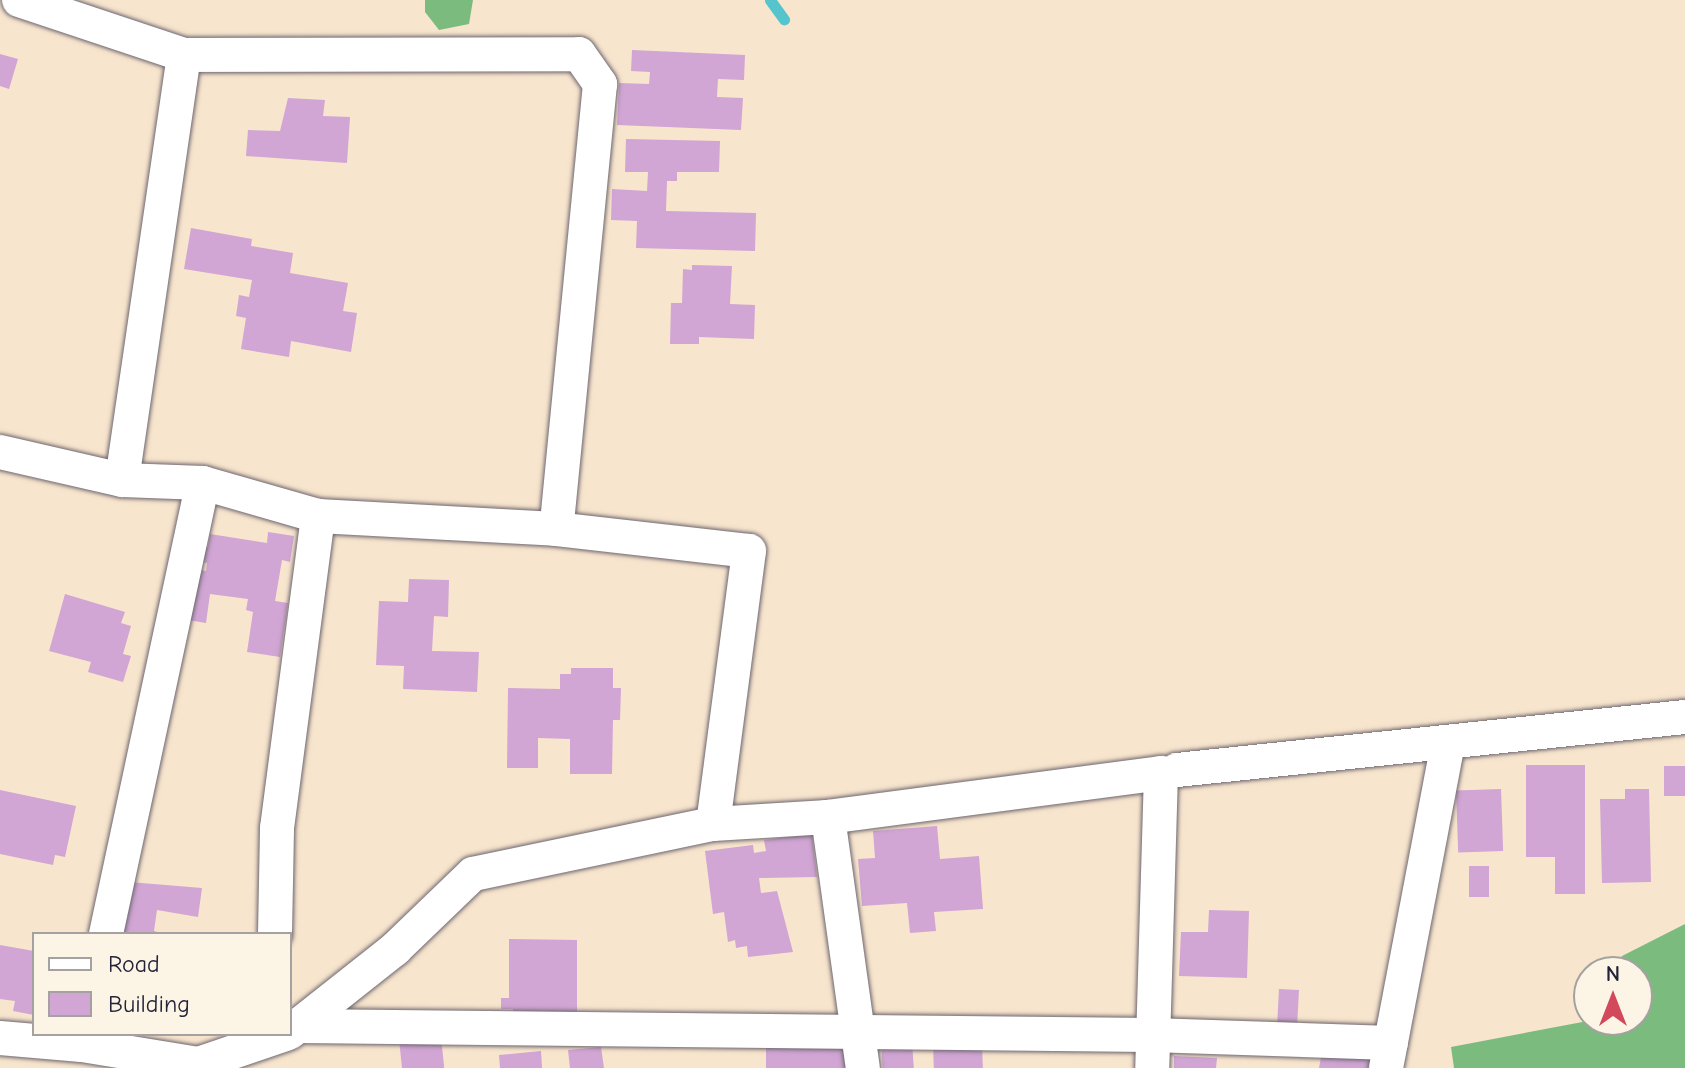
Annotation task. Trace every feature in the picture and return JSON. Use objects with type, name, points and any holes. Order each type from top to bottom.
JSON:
[{"type":"street","points":[[19,0],[184,55],[579,54],[600,84],[556,529]]},
{"type":"street","points":[[122,480],[184,55]]},
{"type":"street","points":[[0,452],[27,463],[122,480],[203,483],[318,516],[556,529],[749,551],[713,824]]},
{"type":"street","points":[[106,932],[203,483]]},
{"type":"street","points":[[275,932],[277,828],[318,516]]},
{"type":"street","points":[[1177,770],[1685,717]]},
{"type":"street","points":[[0,1038],[83,1039],[198,1064],[283,1039],[859,1032],[1151,1052],[1388,1055],[1448,743]]},
{"type":"street","points":[[292,1032],[395,949],[473,874],[713,824],[828,817],[1161,773],[1151,1052]]},
{"type":"street","points":[[828,817],[863,1068]]},
{"type":"green space","points":[[425,0],[473,0],[469,24],[439,30],[425,12]]},
{"type":"green space","points":[[1685,924],[1685,1068],[1454,1068],[1451,1047],[1573,1024],[1573,1036],[1653,1036],[1653,956],[1622,956]]},
{"type":"building","points":[[632,50],[745,55],[744,80],[718,79],[717,97],[743,98],[741,130],[617,125],[619,83],[649,84],[650,72],[631,71]]},
{"type":"building","points":[[0,54],[18,59],[9,89],[0,86]]},
{"type":"building","points":[[288,98],[325,100],[323,116],[350,117],[347,163],[246,156],[248,130],[280,131]]},
{"type":"building","points":[[626,139],[720,141],[719,172],[677,172],[677,181],[667,181],[666,211],[756,213],[755,251],[636,248],[637,221],[611,220],[612,189],[647,191],[648,172],[625,172]]},
{"type":"building","points":[[191,228],[252,239],[251,246],[293,253],[290,273],[348,283],[343,311],[357,313],[351,352],[291,341],[289,357],[241,349],[246,318],[236,316],[239,295],[249,297],[252,280],[184,269]]},
{"type":"building","points":[[692,265],[732,266],[730,304],[755,305],[754,339],[699,337],[699,344],[670,344],[671,303],[682,303],[683,269],[692,270]]},
{"type":"building","points":[[268,532],[294,536],[290,562],[282,560],[275,601],[288,603],[280,657],[247,652],[253,612],[246,610],[248,599],[210,594],[206,623],[170,617],[178,566],[206,571],[207,563],[195,561],[197,545],[208,547],[210,534],[267,543]]},
{"type":"building","points":[[409,579],[449,580],[448,617],[434,616],[432,651],[479,652],[477,692],[403,689],[404,666],[376,665],[379,601],[408,602]]},
{"type":"building","points":[[65,594],[125,612],[121,623],[131,626],[123,654],[131,656],[123,682],[88,672],[91,662],[49,651]]},
{"type":"building","points":[[571,668],[613,668],[613,688],[621,688],[620,720],[613,720],[612,774],[570,774],[570,739],[538,738],[538,768],[507,768],[508,688],[560,689],[560,674],[571,674]]},
{"type":"building","points":[[1526,765],[1585,765],[1585,894],[1555,894],[1555,857],[1526,857]]},
{"type":"building","points":[[1664,766],[1685,766],[1685,796],[1664,796]]},
{"type":"building","points":[[1501,789],[1503,851],[1458,853],[1456,791]]},
{"type":"building","points":[[1625,789],[1649,789],[1651,882],[1602,883],[1600,799],[1625,799]]},
{"type":"building","points":[[0,790],[76,806],[65,857],[55,855],[53,865],[0,854]]},
{"type":"building","points":[[937,826],[940,859],[979,856],[983,909],[934,912],[936,931],[910,933],[907,903],[862,906],[858,859],[875,858],[873,831]]},
{"type":"building","points":[[812,834],[817,877],[759,878],[761,893],[777,891],[793,952],[748,957],[747,946],[736,948],[735,940],[728,942],[724,912],[713,914],[705,851],[753,845],[754,853],[766,851],[764,840]]},
{"type":"building","points":[[1469,866],[1489,866],[1489,897],[1469,897]]},
{"type":"building","points":[[117,881],[202,888],[198,917],[157,910],[154,931],[158,932],[109,932]]},
{"type":"building","points":[[1209,910],[1249,911],[1247,978],[1179,976],[1181,932],[1208,932]]},
{"type":"building","points":[[509,939],[577,940],[577,1018],[513,1017],[513,1009],[501,1009],[501,998],[509,998]]},
{"type":"building","points":[[0,945],[32,951],[32,1015],[13,1011],[15,1001],[0,999]]},
{"type":"building","points":[[1279,989],[1299,990],[1297,1023],[1277,1022]]},
{"type":"building","points":[[766,1036],[848,1036],[848,1068],[766,1068]]},
{"type":"building","points":[[441,1037],[444,1068],[402,1068],[399,1041]]},
{"type":"building","points":[[912,1042],[914,1068],[883,1068],[881,1044]]},
{"type":"building","points":[[982,1044],[983,1068],[934,1068],[933,1046]]},
{"type":"building","points":[[601,1047],[604,1068],[570,1068],[568,1050]]},
{"type":"building","points":[[541,1051],[542,1068],[500,1068],[499,1055]]},
{"type":"building","points":[[1322,1052],[1370,1060],[1369,1068],[1319,1068]]},
{"type":"building","points":[[1174,1056],[1217,1058],[1216,1068],[1174,1068]]},
{"type":"waterway","points":[[770,0],[784,19]]}]
